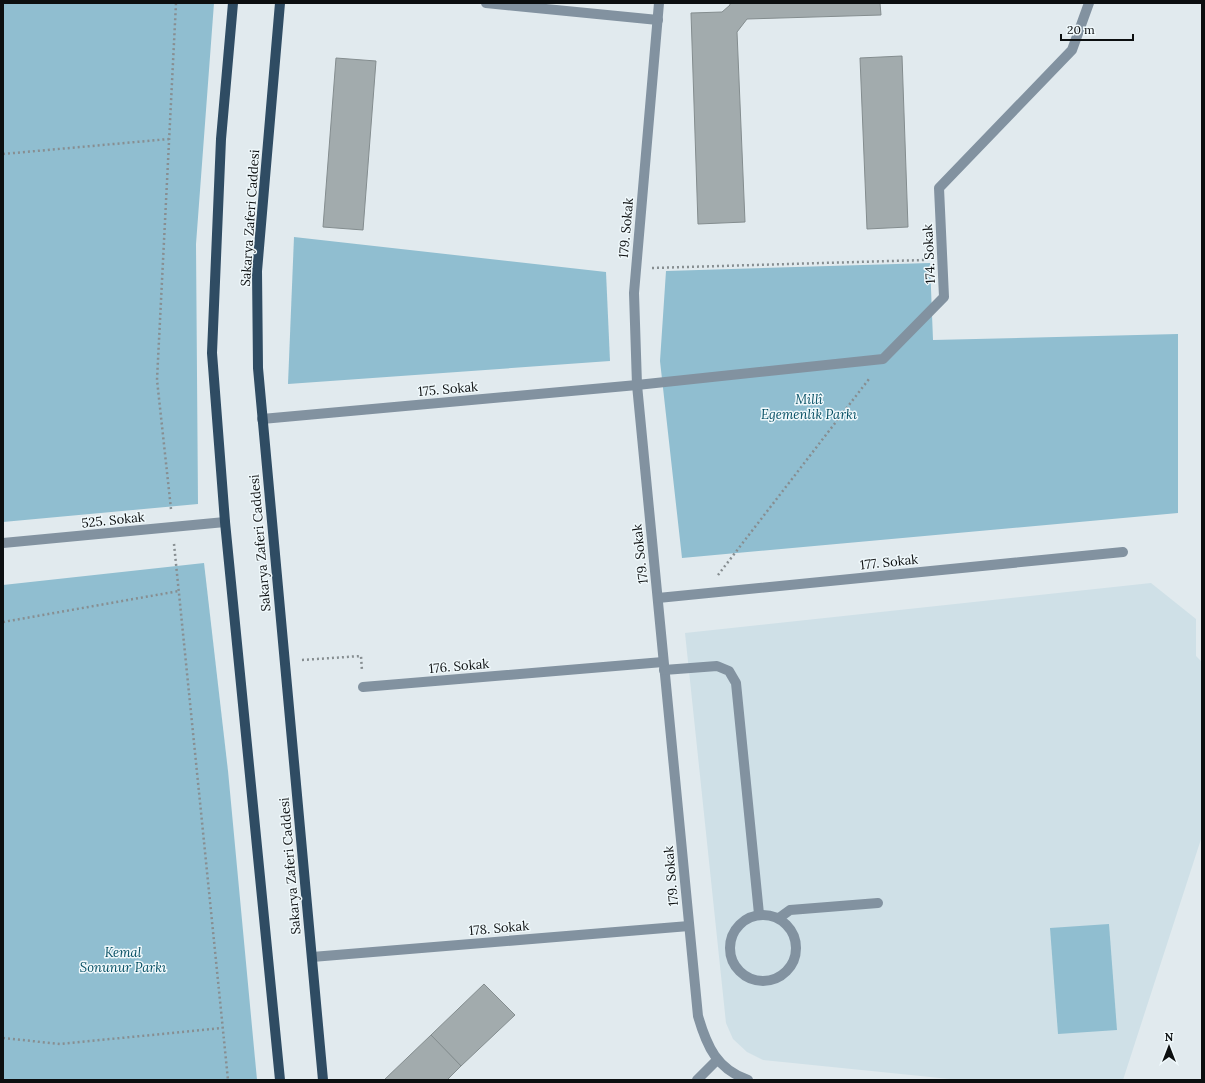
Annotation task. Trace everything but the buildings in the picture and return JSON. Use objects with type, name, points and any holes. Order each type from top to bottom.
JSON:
[{"type":"main road","points":[[233,3],[221,139],[212,353],[225,522],[280,1080]]},
{"type":"main road","name":"Sakarya Zaferi Caddesi","points":[[280,3],[257,271],[258,368],[323,1080]]},
{"type":"street","points":[[486,3],[658,20]]},
{"type":"street","name":"179. Sokak","points":[[659,3],[634,293],[637,385],[698,1016],[703,1034],[717,1060],[728,1069],[748,1080]]},
{"type":"street","name":"174. Sokak","points":[[883,359],[944,297],[939,188],[1072,50],[1089,3]]},
{"type":"street","points":[[637,385],[883,359]]},
{"type":"street","name":"175. Sokak","points":[[262,420],[637,385]]},
{"type":"street","name":"525. Sokak","points":[[3,543],[225,522]]},
{"type":"street","name":"177. Sokak","points":[[658,598],[1123,552]]},
{"type":"street","name":"176. Sokak","points":[[363,687],[664,666],[717,666],[729,671],[736,683],[758,914]]},
{"type":"street","points":[[779,918],[790,910],[878,903]]},
{"type":"street","points":[[758,914],[779,918],[793,933],[796,943],[796,954],[793,963],[786,972],[776,978],[766,981],[755,980],[744,976],[736,968],[731,959],[729,949],[730,939],[734,930],[749,917],[758,914]]},
{"type":"street","name":"178. Sokak","points":[[312,956],[689,926]]},
{"type":"street","points":[[697,1080],[717,1060]]},
{"type":"path","points":[[176,3],[157,380],[228,1080]]},
{"type":"path","points":[[3,154],[169,139]]},
{"type":"path","points":[[636,269],[942,259]]},
{"type":"path","points":[[704,593],[883,359]]},
{"type":"path","points":[[3,622],[179,591]]},
{"type":"path","points":[[284,661],[360,656],[363,687]]},
{"type":"path","points":[[3,1038],[60,1044],[222,1028]]},
{"type":"shaded area","points":[[1151,583],[1196,619],[1196,656],[1202,662],[1202,836],[1123,1080],[960,1080],[763,1060],[747,1052],[733,1039],[726,1023],[685,633]]},
{"type":"green space","points":[[3,3],[214,3],[196,244],[198,504],[3,522]]},
{"type":"green space","points":[[294,237],[606,272],[610,361],[288,384]]},
{"type":"green space","name":"Millî Egemenlik Parkı","points":[[930,263],[933,340],[1178,334],[1178,513],[682,558],[660,361],[666,271]]},
{"type":"green space","name":"Kemal Sonunur Parkı","points":[[204,563],[228,771],[257,1080],[3,1080],[3,585]]},
{"type":"green space","points":[[1109,924],[1117,1030],[1058,1034],[1050,928]]}]
